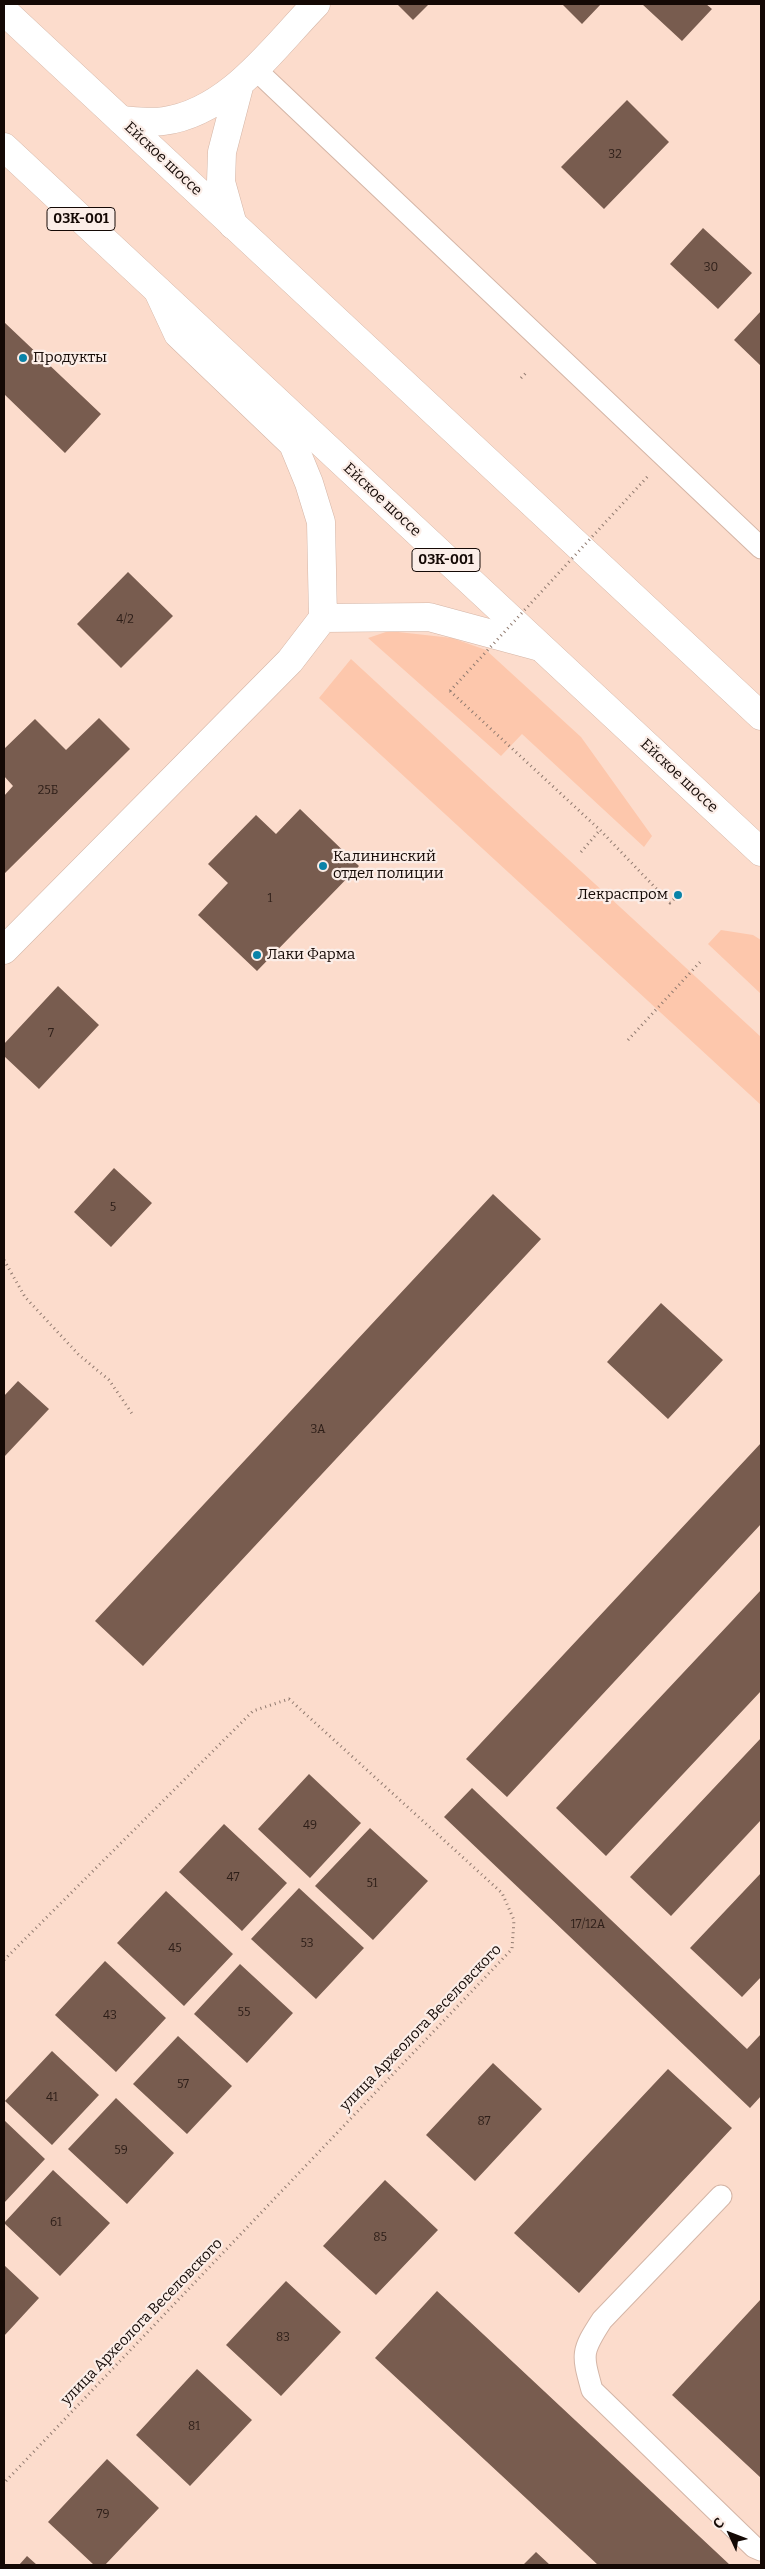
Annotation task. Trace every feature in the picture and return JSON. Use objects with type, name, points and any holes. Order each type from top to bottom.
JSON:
[{"type":"main road","points":[[121,120],[163,122],[189,115],[208,106],[247,75],[316,4]]},
{"type":"main road","name":"Ейское шоссе","points":[[4,11],[761,716]]},
{"type":"main road","points":[[233,225],[221,182],[222,152],[247,75]]},
{"type":"main road","name":"Ейское шоссе","points":[[4,147],[761,852]]},
{"type":"main road","points":[[4,950],[290,660],[323,618],[321,522],[309,483],[293,444],[178,334],[158,291]]},
{"type":"main road","points":[[323,618],[429,617],[540,647]]},
{"type":"lane","points":[[247,75],[761,548]]},
{"type":"lane","points":[[720,2196],[602,2320],[587,2343],[585,2363],[592,2390],[754,2548],[761,2550]]},
{"type":"path","points":[[649,475],[450,691],[600,830],[670,903],[678,895]]},
{"type":"path","points":[[581,852],[600,830]]},
{"type":"path","points":[[628,1040],[701,962]]},
{"type":"path","points":[[4,1260],[24,1297],[79,1355],[109,1380],[133,1415]]},
{"type":"path","name":"улица Археолога Веселовского","points":[[4,1960],[253,1711],[289,1699],[502,1893],[514,1920],[512,1949],[4,2483]]},
{"type":"shaded area","points":[[389,631],[452,638],[486,650],[581,737],[652,836],[644,847],[522,734],[501,756],[368,638]]},
{"type":"shaded area","points":[[351,659],[761,1037],[761,1105],[319,698]]},
{"type":"shaded area","points":[[721,930],[753,935],[761,940],[761,994],[708,944]]},
{"type":"building","points":[[397,4],[429,4],[413,20]]},
{"type":"building","points":[[562,4],[601,4],[582,24]]},
{"type":"building","points":[[642,4],[706,4],[712,9],[682,41]]},
{"type":"building","points":[[627,100],[669,142],[604,209],[561,167]]},
{"type":"building","points":[[703,228],[752,273],[718,309],[670,264]]},
{"type":"building","points":[[761,311],[761,366],[734,340]]},
{"type":"building","name":"Продукты","points":[[4,322],[101,414],[65,453],[4,394]]},
{"type":"building","points":[[128,572],[173,616],[121,668],[77,624]]},
{"type":"building","points":[[99,718],[130,749],[4,874],[4,796],[13,786],[4,776],[4,749],[35,719],[66,750]]},
{"type":"building","points":[[300,809],[359,866],[257,971],[198,915],[228,883],[208,864],[256,815],[276,834]]},
{"type":"building","points":[[58,986],[99,1025],[39,1089],[4,1056],[4,1044]]},
{"type":"building","points":[[114,1168],[152,1203],[111,1247],[74,1212]]},
{"type":"building","points":[[493,1194],[541,1239],[143,1666],[95,1621]]},
{"type":"building","points":[[661,1303],[723,1360],[668,1419],[607,1362]]},
{"type":"building","points":[[18,1381],[49,1409],[4,1457],[4,1396]]},
{"type":"building","points":[[761,1443],[761,1524],[507,1797],[466,1759]]},
{"type":"building","points":[[761,1590],[761,1691],[606,1856],[556,1808]]},
{"type":"building","points":[[761,1738],[761,1820],[671,1916],[630,1877]]},
{"type":"building","points":[[309,1774],[361,1823],[310,1878],[258,1829]]},
{"type":"building","points":[[472,1788],[747,2049],[761,2034],[761,2096],[750,2108],[444,1817]]},
{"type":"building","points":[[224,1824],[287,1883],[242,1931],[179,1872]]},
{"type":"building","points":[[370,1828],[428,1881],[373,1940],[315,1886]]},
{"type":"building","points":[[761,1873],[761,1977],[742,1997],[690,1948]]},
{"type":"building","points":[[299,1888],[364,1948],[316,1999],[251,1939]]},
{"type":"building","points":[[166,1891],[233,1954],[184,2006],[117,1943]]},
{"type":"building","points":[[105,1961],[166,2018],[116,2072],[55,2015]]},
{"type":"building","points":[[240,1964],[293,2013],[247,2063],[194,2014]]},
{"type":"building","points":[[178,2036],[232,2086],[187,2134],[133,2084]]},
{"type":"building","points":[[52,2051],[99,2095],[52,2145],[5,2101]]},
{"type":"building","points":[[493,2063],[542,2109],[475,2181],[426,2135]]},
{"type":"building","points":[[668,2069],[732,2128],[579,2293],[514,2233]]},
{"type":"building","points":[[116,2098],[174,2153],[127,2204],[68,2149]]},
{"type":"building","points":[[4,2120],[45,2159],[4,2203]]},
{"type":"building","points":[[53,2170],[110,2223],[60,2276],[4,2223]]},
{"type":"building","points":[[385,2180],[438,2230],[376,2295],[323,2246]]},
{"type":"building","points":[[4,2265],[39,2298],[4,2336]]},
{"type":"building","points":[[286,2281],[341,2332],[281,2396],[226,2345]]},
{"type":"building","points":[[437,2291],[730,2565],[598,2565],[375,2358]]},
{"type":"building","points":[[761,2299],[761,2478],[672,2395]]},
{"type":"building","points":[[197,2369],[252,2420],[190,2486],[136,2435]]},
{"type":"building","points":[[107,2459],[159,2508],[105,2565],[94,2565],[48,2522]]},
{"type":"building","points":[[536,2552],[550,2565],[523,2565]]},
{"type":"building","points":[[27,2556],[37,2565],[19,2565]]},
{"type":"place","name":"Продукты","points":[[23,358]]},
{"type":"place","name":"Калининский отдел полиции","points":[[323,866]]},
{"type":"place","name":"Лекраспром","points":[[678,895]]},
{"type":"place","name":"Лаки Фарма","points":[[257,955]]}]
